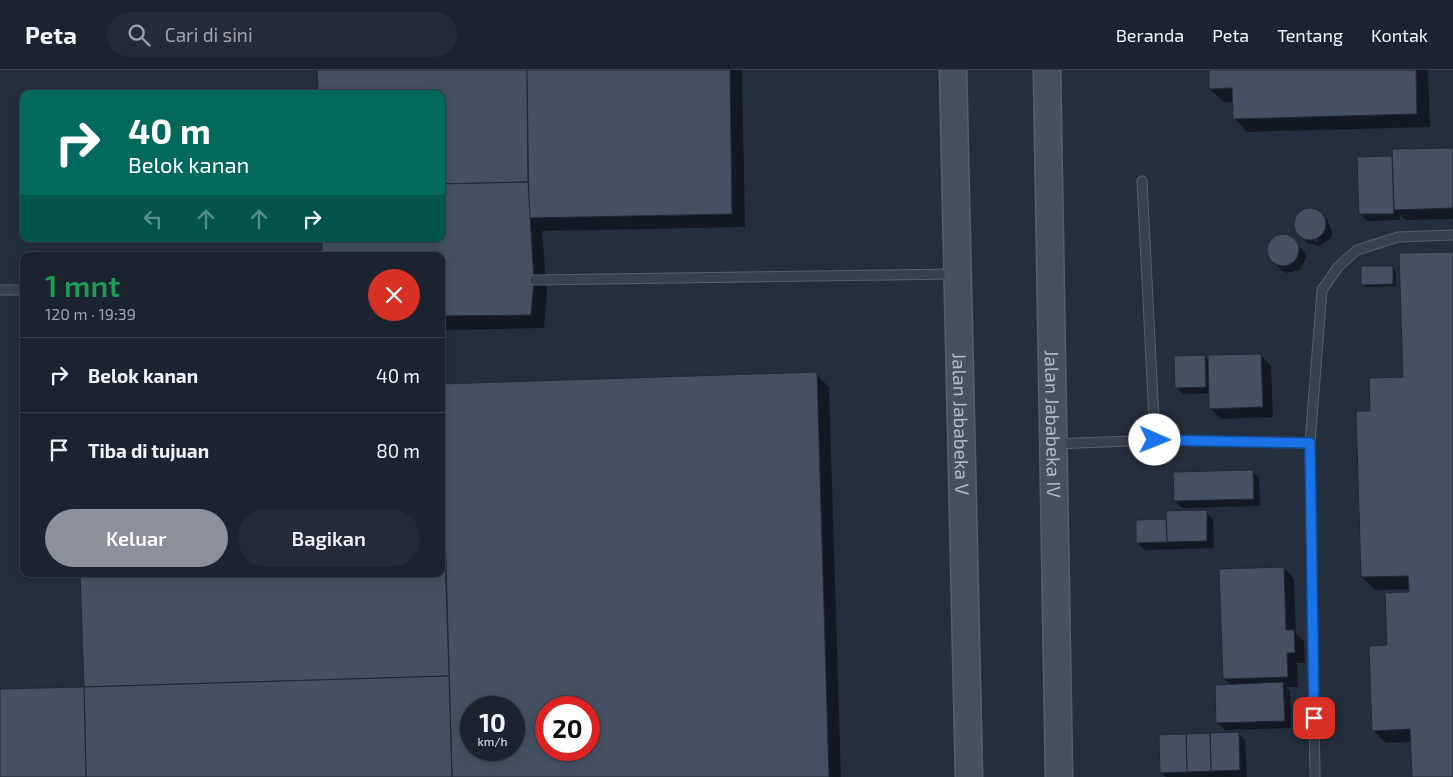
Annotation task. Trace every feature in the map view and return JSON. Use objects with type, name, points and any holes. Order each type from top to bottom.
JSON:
[{"type":"street","name":"Jalan Jababeka V","points":[[953,70],[969,777]]},
{"type":"street","name":"Jalan Jababeka IV","points":[[1046,70],[1059,777]]},
{"type":"lane","points":[[1142,181],[1155,440]]},
{"type":"lane","points":[[1316,777],[1310,443],[1322,290],[1338,267],[1357,250],[1398,237],[1453,236]]},
{"type":"lane","points":[[534,280],[958,274]]},
{"type":"lane","points":[[0,290],[20,290]]},
{"type":"lane","points":[[1053,444],[1155,440],[1310,443]]},
{"type":"building","points":[[317,70],[527,70],[528,182],[445,184],[445,90],[318,90]]},
{"type":"building","points":[[527,70],[730,70],[732,214],[529,218]]},
{"type":"building","points":[[1209,70],[1416,70],[1417,114],[1233,119],[1232,88],[1209,89]]},
{"type":"building","points":[[1453,148],[1453,208],[1394,210],[1392,149]]},
{"type":"building","points":[[1392,156],[1394,214],[1359,214],[1357,157]]},
{"type":"building","points":[[528,182],[534,280],[531,315],[445,316],[445,252],[322,252],[322,242],[445,242],[445,184]]},
{"type":"building","points":[[1310,208],[1316,209],[1321,213],[1325,218],[1325,230],[1321,235],[1316,239],[1310,240],[1304,239],[1299,235],[1295,230],[1294,224],[1295,218],[1299,213],[1304,209]]},
{"type":"building","points":[[1283,234],[1289,235],[1294,239],[1298,244],[1298,256],[1294,261],[1289,265],[1283,266],[1277,265],[1272,261],[1268,256],[1267,250],[1268,244],[1272,239],[1277,235]]},
{"type":"building","points":[[1453,252],[1453,777],[1412,777],[1410,729],[1372,731],[1369,646],[1387,645],[1385,593],[1409,592],[1408,576],[1361,577],[1356,411],[1370,411],[1369,378],[1403,377],[1399,253]]},
{"type":"building","points":[[1361,266],[1393,266],[1393,284],[1361,285]]},
{"type":"building","points":[[1261,354],[1263,407],[1209,409],[1208,355]]},
{"type":"building","points":[[1205,355],[1206,387],[1175,388],[1174,356]]},
{"type":"building","points":[[817,372],[829,777],[452,777],[445,527],[445,384]]},
{"type":"building","points":[[1253,470],[1254,499],[1174,501],[1173,472]]},
{"type":"building","points":[[1207,510],[1207,541],[1167,542],[1166,511]]},
{"type":"building","points":[[1166,519],[1167,542],[1136,543],[1136,520]]},
{"type":"building","points":[[445,553],[449,676],[84,687],[80,577],[445,577]]},
{"type":"building","points":[[1284,567],[1286,630],[1294,630],[1295,653],[1287,653],[1288,677],[1223,679],[1219,569]]},
{"type":"building","points":[[449,676],[452,777],[86,777],[84,687]]},
{"type":"building","points":[[1283,682],[1285,721],[1216,723],[1215,685]]},
{"type":"building","points":[[84,687],[86,777],[0,777],[0,689]]},
{"type":"building","points":[[1239,732],[1240,770],[1211,771],[1210,733]]},
{"type":"building","points":[[1210,733],[1211,771],[1187,772],[1186,734]]},
{"type":"building","points":[[1186,734],[1187,772],[1160,773],[1159,735]]},
{"type":"route","points":[[1155,440],[1310,443],[1314,718]]}]
